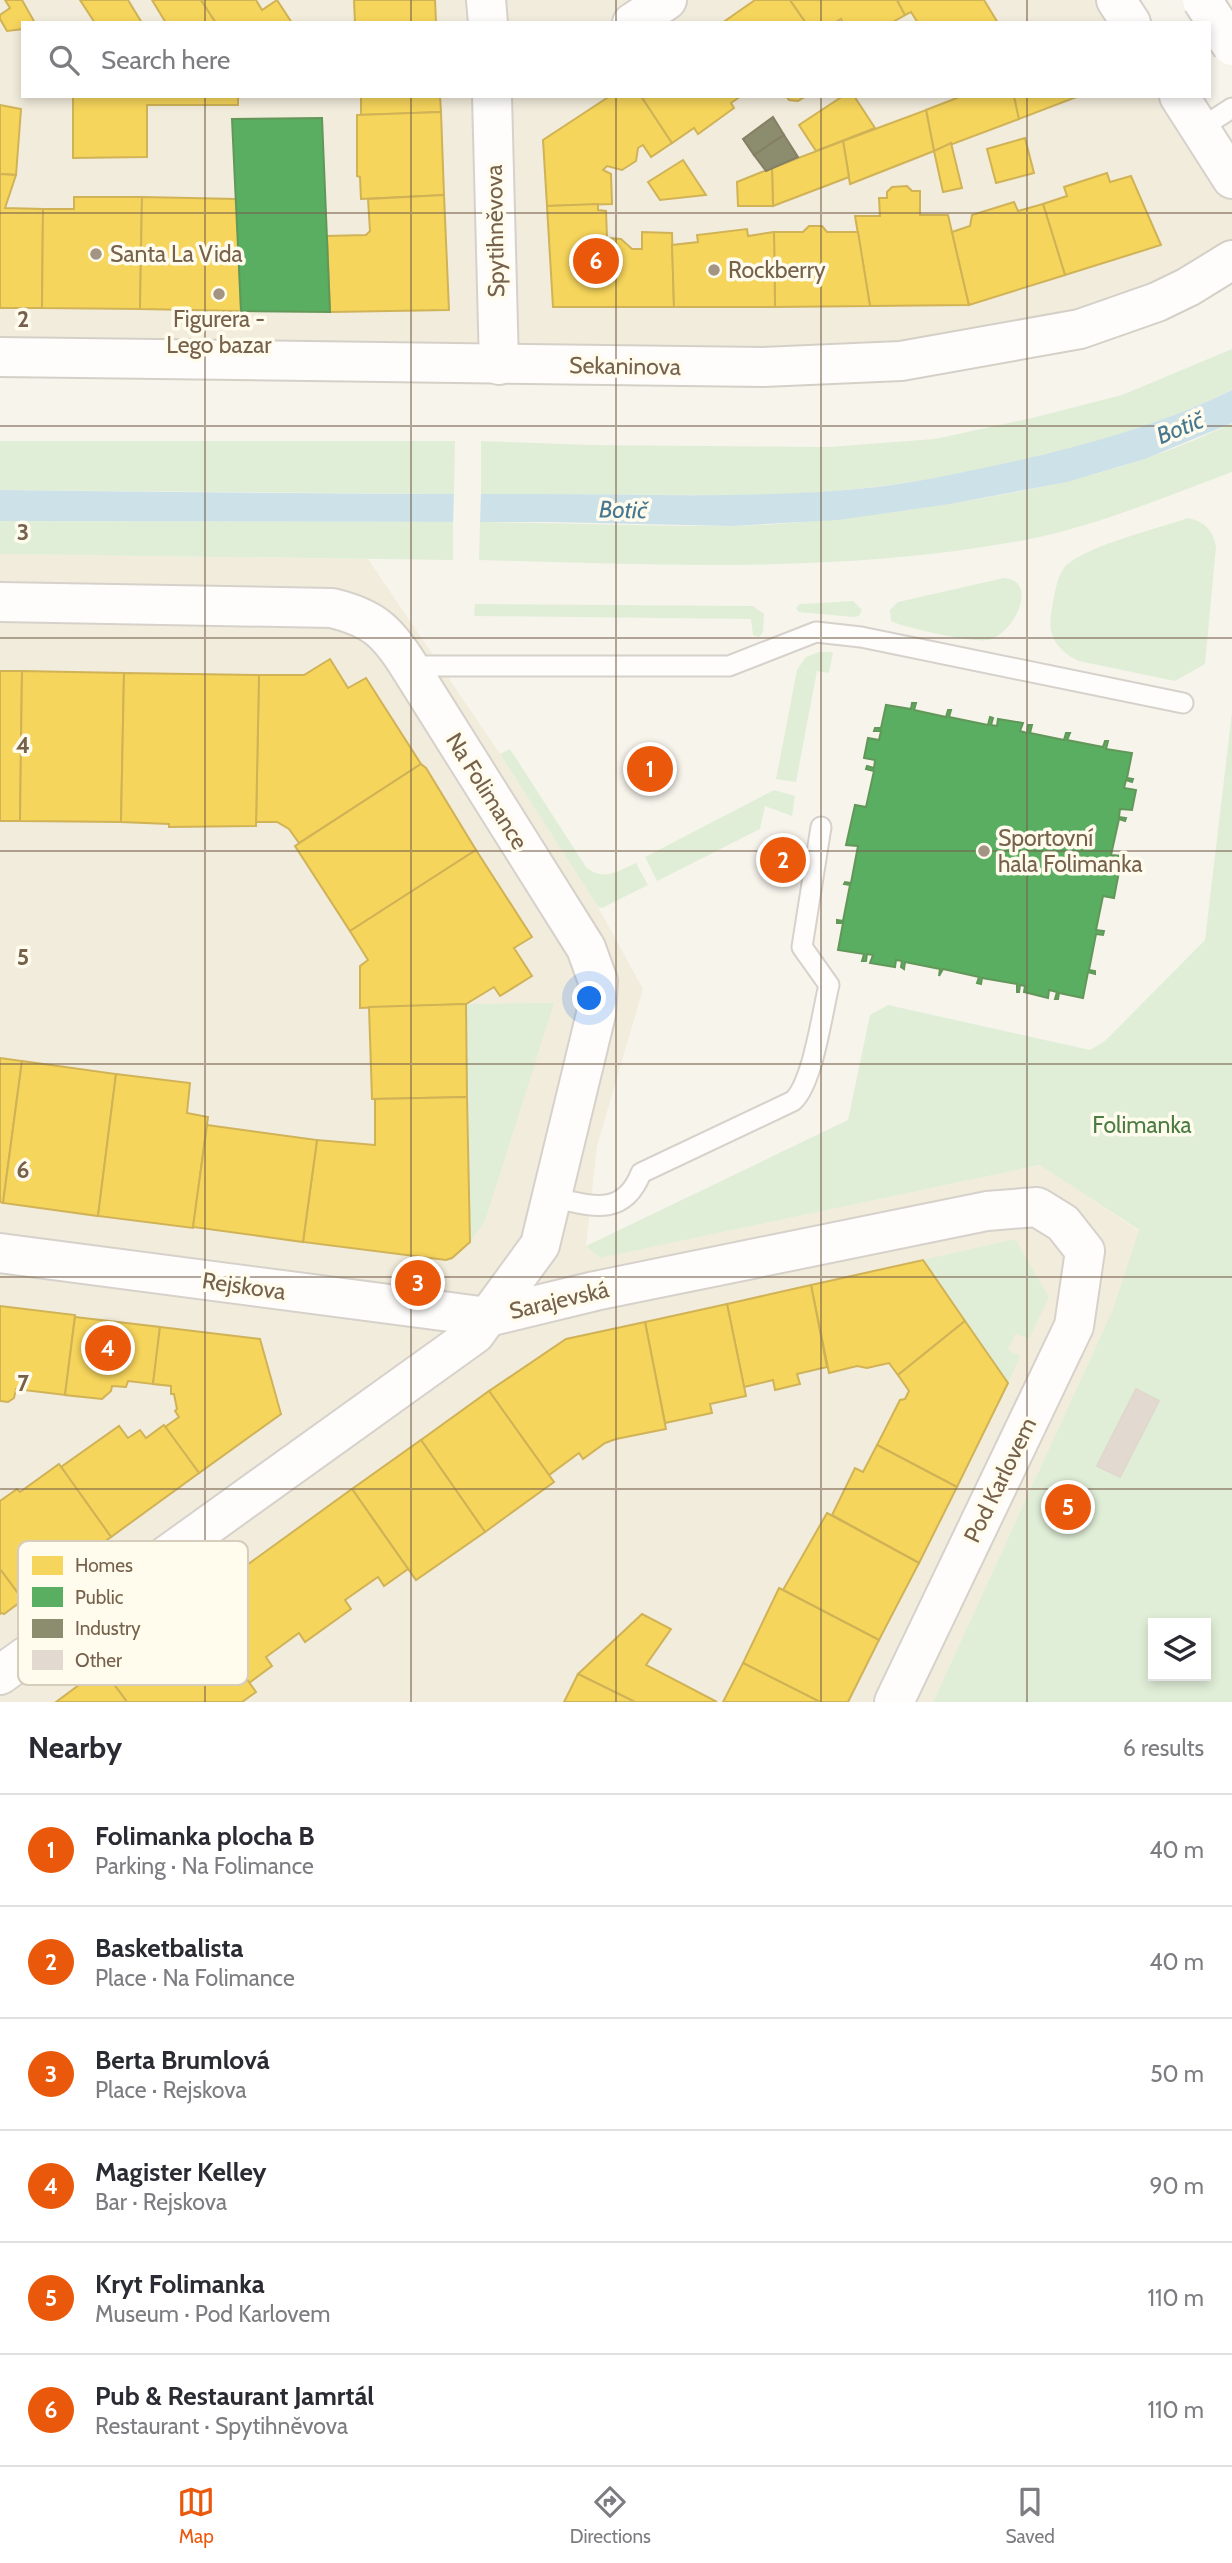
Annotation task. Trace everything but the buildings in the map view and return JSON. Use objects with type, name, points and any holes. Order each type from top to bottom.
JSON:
[{"type":"street","points":[[486,0],[488,21]]},
{"type":"street","points":[[635,21],[667,0]]},
{"type":"street","points":[[1116,0],[1130,21]]},
{"type":"street","points":[[1202,0],[1232,46]]},
{"type":"street","points":[[1181,98],[1232,179]]},
{"type":"street","name":"Spytihněvova","points":[[499,365],[501,102]]},
{"type":"street","name":"Sekaninova","points":[[0,357],[764,367],[901,361],[1080,329],[1157,302],[1232,260]]},
{"type":"street","name":"Na Folimance","points":[[0,602],[332,608],[368,619],[381,628],[395,644],[586,948],[598,981],[596,1014],[540,1245],[488,1317]]},
{"type":"street","name":"Sarajevská","points":[[187,1541],[475,1335],[488,1317],[595,1291],[987,1211],[1037,1208],[1063,1223],[1084,1251]]},
{"type":"street","name":"Pod Karlovem","points":[[894,1702],[1074,1326],[1084,1251]]},
{"type":"street","name":"Rejskova","points":[[0,1254],[488,1317]]},
{"type":"street","name":"Sarajevská","points":[[0,1675],[18,1662]]},
{"type":"lane","points":[[1200,21],[1232,0]]},
{"type":"lane","points":[[1200,128],[1232,108]]},
{"type":"lane","points":[[409,666],[729,666],[817,632],[861,637],[1183,703]]},
{"type":"lane","points":[[551,1197],[600,1207],[608,1206],[628,1195],[641,1173],[793,1101],[800,1095],[811,1062],[829,985],[802,947],[821,827]]},
{"type":"shaded area","points":[[0,0],[1116,0],[1130,21],[21,21],[21,98],[1180,98],[1232,179],[1232,260],[1188,287],[901,361],[0,357]]},
{"type":"shaded area","points":[[0,554],[368,559],[500,754],[598,907],[643,989],[597,1146],[586,1245],[599,1258],[1041,1165],[1139,1231],[1113,1309],[933,1702],[0,1702]]},
{"type":"green space","points":[[1232,349],[1232,390],[1139,428],[1089,444],[988,469],[886,485],[797,494],[481,494],[481,441],[590,445],[828,447],[935,439],[1122,395]]},
{"type":"green space","points":[[1232,423],[1232,472],[1104,519],[1025,540],[957,551],[821,563],[685,565],[479,560],[480,522],[730,526],[873,514],[1001,495],[1080,478],[1157,454]]},
{"type":"green space","points":[[0,441],[455,441],[454,494],[0,490]]},
{"type":"green space","points":[[1188,518],[1207,528],[1216,547],[1205,664],[1175,681],[1079,661],[1061,649],[1053,637],[1050,623],[1055,590],[1064,568],[1073,560],[1103,546]]},
{"type":"green space","points":[[0,521],[453,522],[453,560],[0,554]]},
{"type":"green space","points":[[1004,578],[1015,581],[1022,597],[1014,619],[1007,628],[988,640],[939,634],[891,621],[890,610],[898,602]]},
{"type":"green space","points":[[853,601],[862,610],[859,616],[799,612],[796,608],[800,604]]},
{"type":"green space","points":[[475,604],[753,606],[764,614],[763,632],[759,637],[753,635],[751,619],[474,616]]},
{"type":"green space","points":[[819,652],[833,652],[829,673],[817,671],[796,782],[776,779],[797,670],[806,657]]},
{"type":"green space","name":"Folimanka","points":[[1232,712],[1232,1702],[933,1702],[1113,1309],[1139,1230],[1040,1165],[600,1258],[586,1246],[848,1120],[870,1015],[888,1005],[1090,1050],[1106,1040],[1205,940]],"holes":[[[1136,1389],[1159,1401],[1120,1477],[1098,1466]]]},
{"type":"green space","points":[[510,749],[586,867],[598,874],[605,874],[617,872],[636,863],[648,885],[602,908],[598,907],[500,754]]},
{"type":"green space","points":[[774,790],[795,796],[792,816],[765,806],[760,829],[657,881],[645,857]]},
{"type":"green space","points":[[554,1003],[485,1221],[470,1242],[466,1004]]},
{"type":"green space","points":[[1015,1239],[1049,1297],[1029,1339],[1016,1333],[1008,1350],[1020,1356],[1008,1383],[923,1260]]},
{"type":"water","name":"Botič","points":[[1232,390],[1232,423],[1145,459],[1067,482],[950,504],[838,520],[732,526],[549,522],[0,521],[0,490],[720,495],[872,488],[969,471],[1082,445],[1173,416]]},
{"type":"pier","points":[[454,491],[481,491],[480,526],[453,526]]},
{"type":"place","name":"Santa La Vida","points":[[96,254]]},
{"type":"place","name":"Pub & Restaurant Jamrtál","points":[[596,261]]},
{"type":"place","name":"Rockberry","points":[[714,270]]},
{"type":"place","name":"Figurera - Lego bazar","points":[[219,294]]},
{"type":"place","name":"Folimanka plocha B","points":[[650,769]]},
{"type":"place","name":"Sportovní hala Folimanka","points":[[984,851]]},
{"type":"place","name":"Basketbalista","points":[[783,860]]},
{"type":"place","name":"Berta Brumlová","points":[[418,1283]]},
{"type":"place","name":"Magister Kelley","points":[[108,1348]]},
{"type":"place","name":"Kryt Folimanka","points":[[1068,1507]]}]
